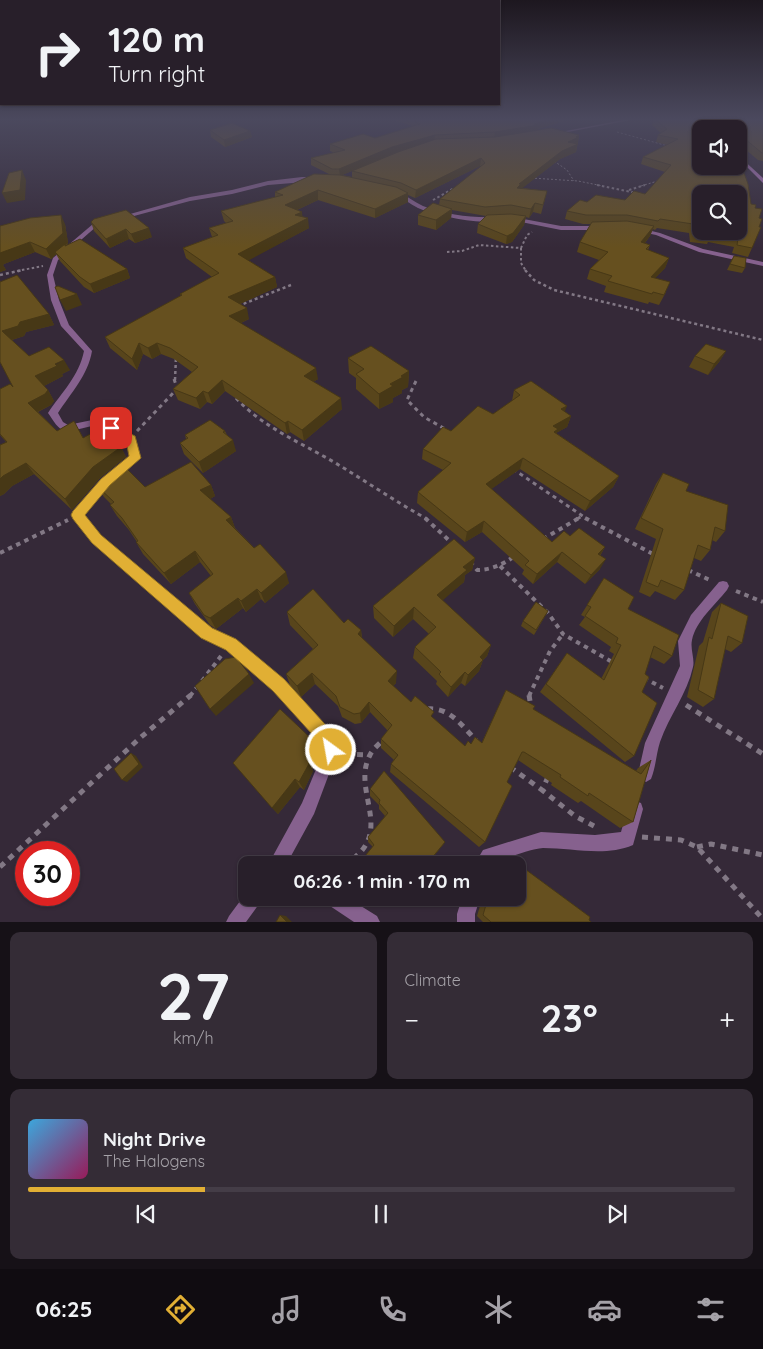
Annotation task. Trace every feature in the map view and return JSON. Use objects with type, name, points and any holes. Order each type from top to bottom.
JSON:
[{"type":"main road","points":[[747,165],[763,180]]},
{"type":"street","points":[[285,856],[308,808],[331,750],[327,739],[278,685],[231,644],[206,633],[97,539],[77,515],[106,482],[135,458],[131,438],[97,422],[67,429],[60,424],[53,413],[75,383],[87,359],[88,351],[65,326],[58,309],[50,275],[55,259],[95,225],[190,199],[282,181],[302,179],[324,180]]},
{"type":"street","points":[[390,192],[410,199],[420,206],[484,220],[501,219]]},
{"type":"street","points":[[510,218],[561,228],[606,228]]},
{"type":"street","points":[[633,229],[658,234],[702,251],[763,264]]},
{"type":"street","points":[[488,856],[541,840],[595,843],[620,839],[639,794],[652,743],[687,666],[685,641],[695,619],[723,586]]},
{"type":"street","points":[[235,922],[247,906]]},
{"type":"street","points":[[346,906],[371,922]]},
{"type":"street","points":[[466,922],[468,906]]},
{"type":"path","points":[[555,162],[568,170],[574,181]]},
{"type":"path","points":[[526,178],[574,181],[629,190],[641,195]]},
{"type":"path","points":[[629,190],[656,180],[666,180]]},
{"type":"path","points":[[420,206],[457,186]]},
{"type":"path","points":[[561,228],[544,228],[530,233],[521,248],[520,259],[528,275],[538,284],[554,290],[763,340]]},
{"type":"path","points":[[447,252],[479,245],[521,248]]},
{"type":"path","points":[[0,275],[53,263]]},
{"type":"path","points":[[230,309],[291,285]]},
{"type":"path","points":[[177,350],[174,378],[177,389]]},
{"type":"path","points":[[416,381],[407,400],[418,413],[430,422],[447,430]]},
{"type":"path","points":[[131,438],[177,389],[182,387]]},
{"type":"path","points":[[232,393],[244,407],[294,441],[341,466],[398,504],[427,520],[455,546]]},
{"type":"path","points":[[507,465],[582,516],[661,558]]},
{"type":"path","points":[[0,553],[77,515]]},
{"type":"path","points":[[542,540],[582,516]]},
{"type":"path","points":[[465,556],[477,570],[488,570],[500,566],[521,552]]},
{"type":"path","points":[[500,566],[548,613],[563,634],[618,665]]},
{"type":"path","points":[[687,570],[763,602]]},
{"type":"path","points":[[532,714],[528,695],[550,651],[563,634]]},
{"type":"path","points":[[0,867],[140,738],[192,694],[231,644]]},
{"type":"path","points":[[642,677],[675,696],[728,734],[763,754]]},
{"type":"path","points":[[421,710],[432,708],[446,711],[460,722],[483,746]]},
{"type":"path","points":[[357,856],[370,836],[372,813],[367,799],[366,774],[370,755],[386,735]]},
{"type":"path","points":[[331,750],[342,754],[370,755]]},
{"type":"path","points":[[503,762],[576,816],[620,839],[648,836],[666,837],[681,840],[697,847],[763,919]]},
{"type":"path","points":[[542,790],[550,773]]},
{"type":"path","points":[[697,847],[710,844],[763,855]]},
{"type":"building","points":[[319,162],[356,162],[339,169],[332,169]]},
{"type":"building","points":[[374,162],[473,162],[416,190],[401,183],[352,171]]},
{"type":"building","points":[[548,162],[519,184],[521,184],[517,188],[547,191],[543,205],[535,203],[531,209],[511,205],[485,207],[440,199],[485,163]]},
{"type":"building","points":[[661,162],[692,162],[692,175],[745,175],[748,184],[751,204],[756,205],[755,208],[762,209],[759,218],[762,219],[759,227],[761,227],[752,248],[737,245],[738,240],[747,240],[747,185],[692,185],[692,224],[660,219],[658,221],[627,215],[586,215],[567,211],[580,200],[587,202],[596,195],[625,200],[634,191],[645,194],[671,165]]},
{"type":"building","points":[[22,170],[20,190],[2,193],[9,173]]},
{"type":"building","points":[[314,174],[340,175],[396,187],[408,193],[375,209],[318,190],[285,205],[302,212],[295,215],[308,218],[238,254],[275,277],[228,297],[247,308],[229,316],[316,368],[304,376],[341,398],[302,430],[288,421],[285,423],[222,380],[208,393],[203,391],[196,398],[173,389],[198,367],[170,348],[157,343],[148,348],[139,343],[132,359],[105,337],[219,273],[183,248],[218,235],[209,228],[233,221],[221,211],[283,195],[275,192]]},
{"type":"building","points":[[433,203],[452,209],[436,220],[418,215]]},
{"type":"building","points":[[126,210],[149,228],[131,234],[126,229],[106,239],[91,222],[94,219]]},
{"type":"building","points":[[511,214],[526,216],[513,233],[507,236],[478,224],[487,215]]},
{"type":"building","points":[[61,215],[63,233],[46,249],[30,242],[0,253],[0,226],[30,218]]},
{"type":"building","points":[[627,221],[654,226],[641,242],[650,245],[646,249],[669,258],[651,277],[670,282],[664,295],[653,292],[652,294],[608,281],[612,276],[590,269],[608,252],[580,242],[592,222]]},
{"type":"building","points":[[80,239],[127,269],[90,284],[80,277],[55,252],[65,244],[65,246]]},
{"type":"building","points":[[734,256],[746,258],[745,268],[730,264]]},
{"type":"building","points":[[17,275],[49,314],[20,322],[18,326],[2,331],[29,356],[49,347],[64,360],[55,364],[57,366],[35,376],[48,390],[45,394],[28,403],[57,431],[74,421],[83,438],[101,428],[121,447],[93,467],[65,499],[26,463],[0,479],[0,445],[7,442],[0,434],[0,389],[10,384],[13,387],[0,362],[0,282]]},
{"type":"building","points":[[58,286],[77,294],[60,300],[55,287]]},
{"type":"building","points":[[706,344],[726,351],[714,364],[695,356]]},
{"type":"building","points":[[371,346],[409,371],[401,376],[403,377],[390,384],[393,386],[379,394],[356,374],[364,369],[348,358]]},
{"type":"building","points":[[531,381],[567,406],[561,409],[571,416],[553,426],[558,429],[554,432],[619,476],[590,501],[523,458],[486,484],[552,542],[564,531],[570,536],[579,528],[605,547],[598,554],[606,559],[591,575],[562,552],[537,574],[525,565],[529,561],[484,521],[467,532],[418,492],[451,463],[423,449],[443,427],[451,431],[478,406],[493,414],[520,395],[514,390]]},
{"type":"building","points":[[210,420],[225,431],[223,432],[233,440],[199,462],[180,443],[188,438],[185,435]]},
{"type":"building","points":[[191,462],[211,485],[200,490],[231,517],[226,520],[254,548],[260,544],[286,572],[261,593],[257,589],[241,601],[238,598],[210,618],[204,615],[189,593],[213,574],[195,551],[164,573],[136,542],[138,541],[122,518],[110,505],[114,502],[96,485],[126,468],[145,487]]},
{"type":"building","points":[[663,473],[689,484],[686,491],[728,505],[725,531],[715,527],[710,550],[698,545],[684,590],[661,580],[658,587],[646,582],[663,529],[641,518]]},
{"type":"building","points":[[454,539],[475,558],[463,567],[467,570],[437,595],[491,645],[480,657],[483,660],[468,675],[465,672],[451,687],[439,674],[441,672],[415,647],[436,627],[414,607],[394,626],[373,606]]},
{"type":"building","points":[[604,578],[634,597],[628,609],[679,635],[672,656],[654,646],[645,674],[649,677],[642,692],[657,703],[634,756],[546,684],[567,653],[604,680],[621,645],[616,643],[618,638],[585,616],[591,607],[587,605]]},
{"type":"building","points":[[313,589],[344,623],[348,619],[361,630],[358,634],[397,671],[388,681],[411,702],[415,696],[434,712],[431,716],[465,746],[468,741],[471,744],[475,737],[482,743],[506,690],[535,706],[533,709],[641,774],[651,760],[633,822],[589,793],[588,796],[560,777],[561,775],[522,752],[507,782],[512,786],[485,842],[391,764],[398,755],[381,739],[392,725],[369,702],[360,713],[354,714],[340,707],[336,696],[312,673],[297,686],[286,674],[318,645],[287,612]]},
{"type":"building","points":[[536,602],[548,611],[536,630],[523,621]]},
{"type":"building","points":[[721,603],[748,616],[742,643],[728,636],[714,699],[698,690],[709,637],[712,639]]},
{"type":"building","points":[[236,657],[249,674],[210,709],[195,686],[225,659]]},
{"type":"building","points":[[280,709],[317,744],[299,782],[295,779],[272,808],[233,763]]},
{"type":"building","points":[[131,753],[139,764],[122,780],[114,769]]},
{"type":"building","points":[[384,771],[445,842],[433,856],[365,856],[374,845],[368,837],[388,813],[370,789]]},
{"type":"building","points":[[526,870],[590,917],[589,920],[591,922],[491,922],[483,915],[486,906],[526,906]]},
{"type":"building","points":[[280,915],[287,922],[276,922]]},
{"type":"route","points":[[111,428],[131,439],[135,458],[106,482],[77,515],[97,539],[206,633],[231,644],[278,685],[327,739],[331,750]]}]
